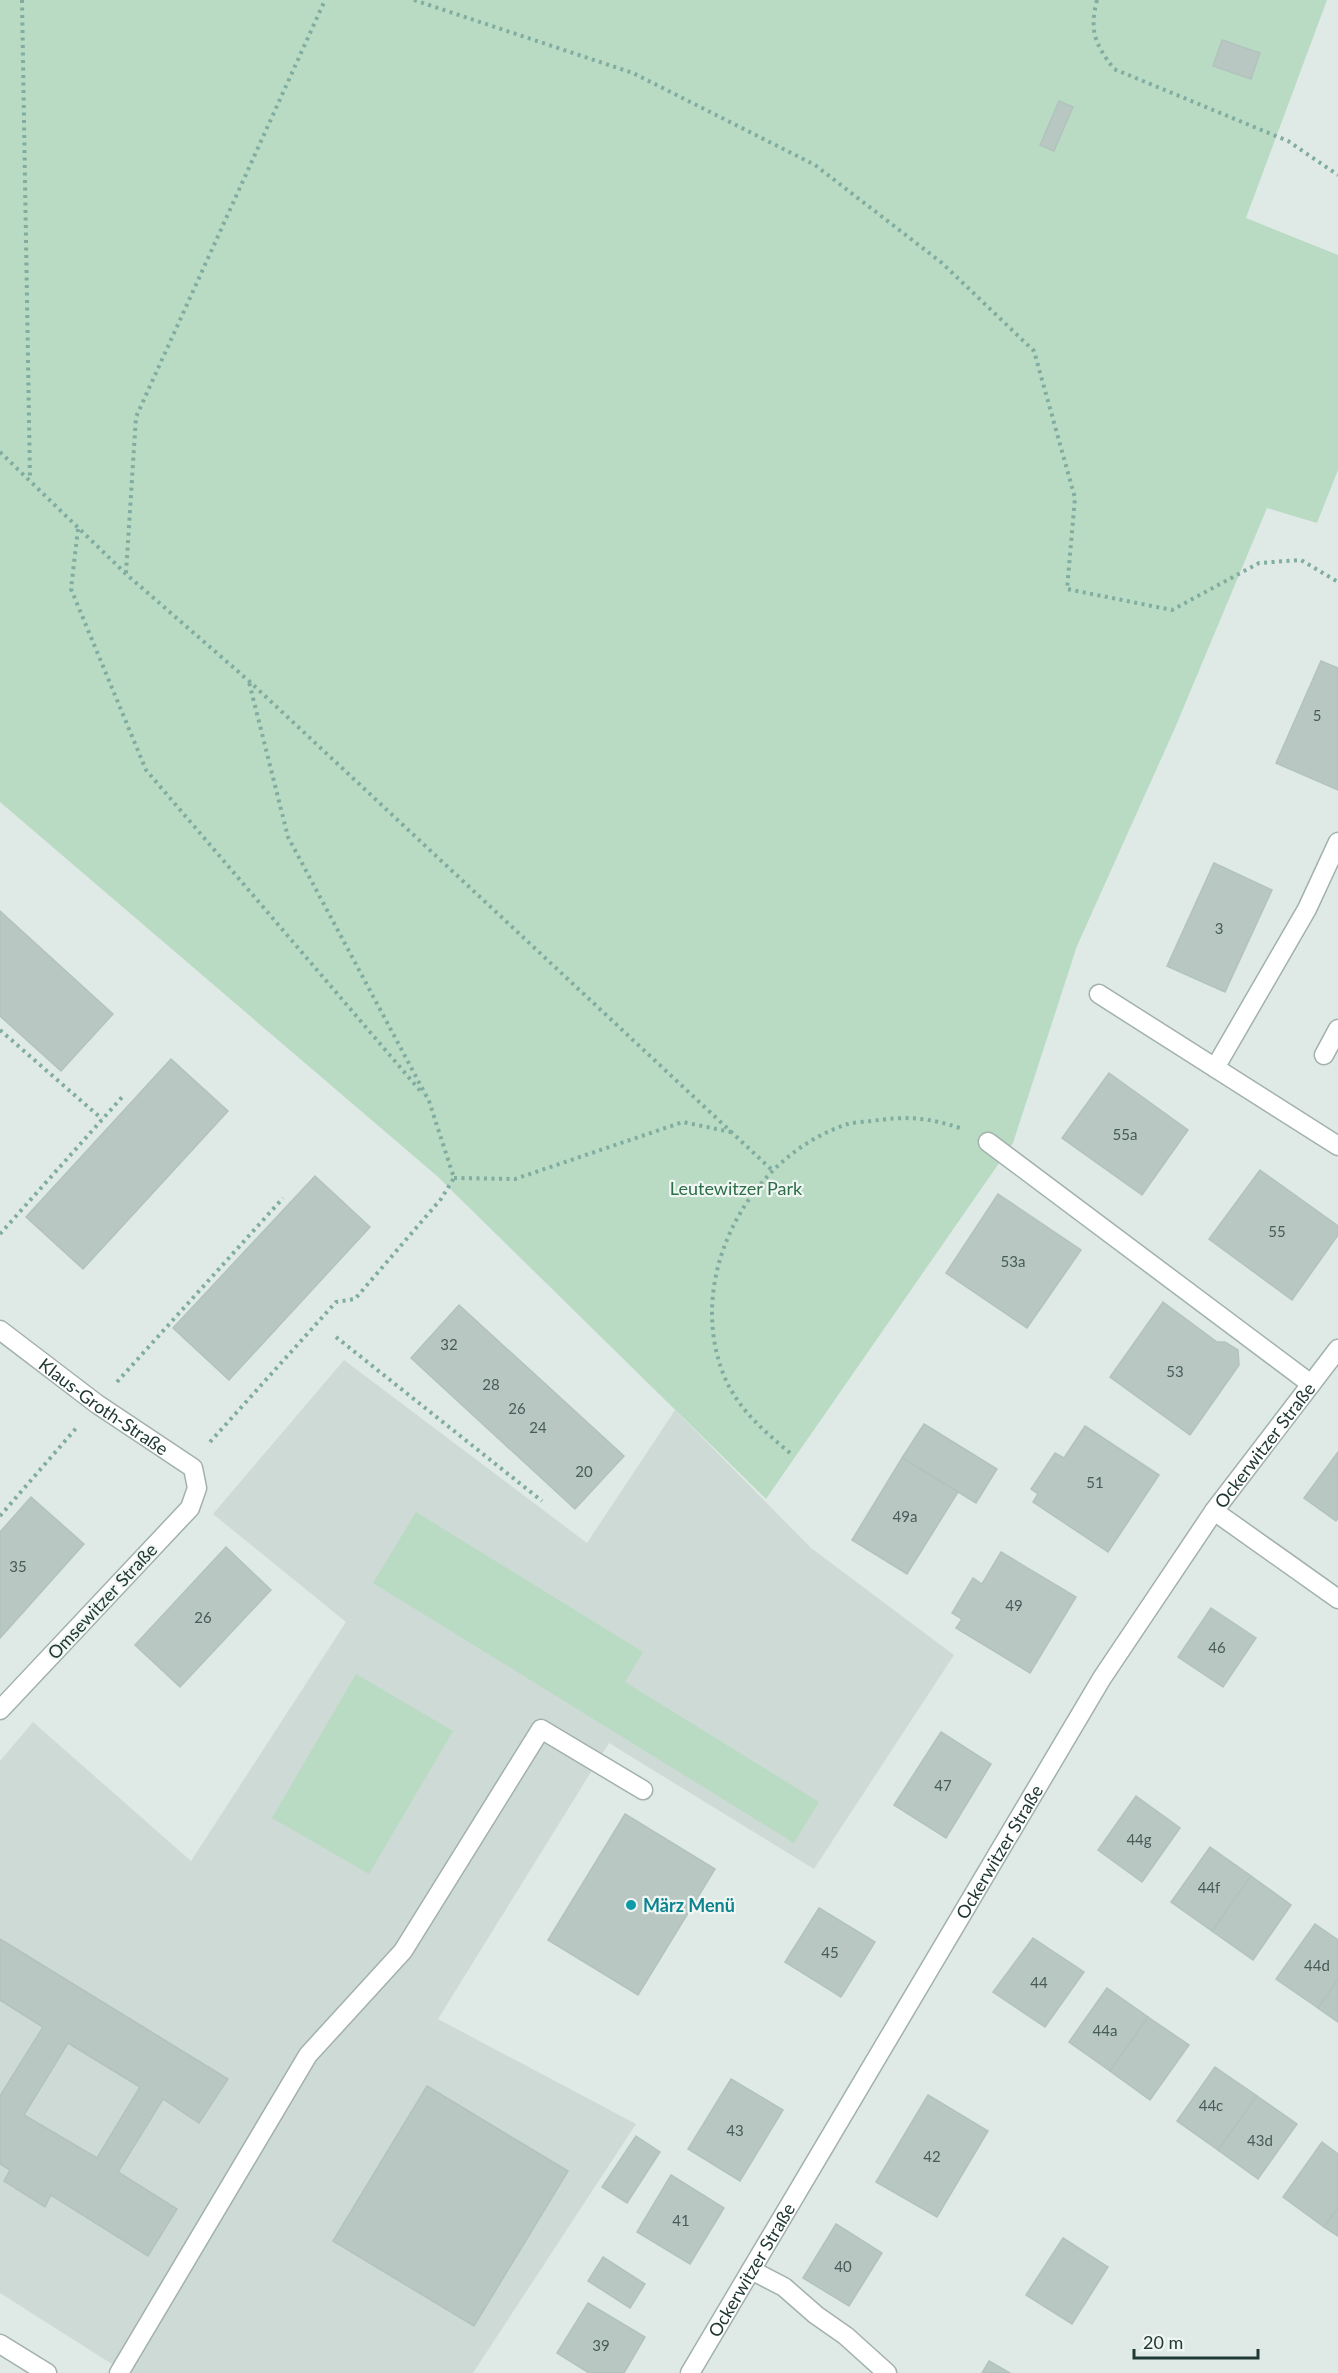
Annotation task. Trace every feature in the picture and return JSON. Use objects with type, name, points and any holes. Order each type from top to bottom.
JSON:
[{"type":"street","points":[[1215,1068],[1307,909],[1338,842]]},
{"type":"street","points":[[1099,994],[1338,1146]]},
{"type":"street","points":[[1324,1055],[1338,1029]]},
{"type":"street","points":[[988,1142],[1311,1384]]},
{"type":"street","name":"Klaus-Groth-Straße","points":[[0,1330],[97,1404],[193,1468],[197,1488]]},
{"type":"street","name":"Ockerwitzer Straße","points":[[690,2373],[1102,1677],[1215,1511],[1338,1349]]},
{"type":"street","name":"Omsewitzer Straße","points":[[0,1710],[190,1508],[197,1488]]},
{"type":"street","points":[[1215,1511],[1338,1599]]},
{"type":"street","points":[[119,2373],[308,2055],[403,1951],[541,1729],[643,1790]]},
{"type":"street","points":[[751,2270],[784,2287],[816,2315],[846,2336],[887,2373]]},
{"type":"street","points":[[0,2344],[47,2373]]},
{"type":"path","points":[[22,0],[30,480]]},
{"type":"path","points":[[126,574],[136,417],[325,0]]},
{"type":"path","points":[[414,0],[644,79],[815,165],[942,262],[1034,351],[1075,498],[1067,589],[1172,610],[1259,563],[1301,560],[1338,582]]},
{"type":"path","points":[[1097,0],[1093,17],[1097,46],[1114,69],[1288,141],[1338,174]]},
{"type":"path","points":[[0,452],[126,574],[249,681],[772,1170]]},
{"type":"path","points":[[78,528],[71,589],[146,770],[429,1101]]},
{"type":"path","points":[[209,1443],[336,1302],[355,1299],[441,1199],[454,1178],[429,1101],[288,837],[249,681]]},
{"type":"path","points":[[0,1030],[102,1119]]},
{"type":"path","points":[[0,1234],[124,1095]]},
{"type":"path","points":[[790,1453],[756,1424],[739,1403],[725,1378],[715,1346],[712,1292],[722,1250],[743,1207],[772,1170],[810,1141],[849,1124],[903,1117],[937,1121],[964,1129],[988,1142]]},
{"type":"path","points":[[454,1178],[515,1179],[683,1122],[732,1132]]},
{"type":"path","points":[[0,1516],[97,1404],[283,1198]]},
{"type":"path","points":[[336,1337],[542,1501]]},
{"type":"shaded area","points":[[344,1360],[587,1543],[675,1410],[811,1548],[954,1655],[814,1869],[609,1743],[438,2019],[636,2124],[473,2373],[126,2373],[0,2293],[0,1761],[33,1722],[191,1861],[346,1622],[213,1514]]},
{"type":"green space","name":"Leutewitzer Park","points":[[0,0],[1327,0],[1246,218],[1338,255],[1338,470],[1317,523],[1267,508],[1175,728],[1077,946],[1013,1143],[766,1499],[437,1176],[0,802]]},
{"type":"green space","points":[[416,1512],[643,1652],[625,1682],[819,1802],[794,1843],[373,1583]]},
{"type":"green space","points":[[356,1674],[453,1731],[369,1874],[272,1818]]},
{"type":"building","points":[[1222,40],[1260,53],[1251,79],[1213,66]]},
{"type":"building","points":[[1059,101],[1073,107],[1054,151],[1040,145]]},
{"type":"building","points":[[1321,661],[1338,668],[1338,790],[1276,763]]},
{"type":"building","points":[[1214,863],[1272,890],[1225,992],[1167,966]]},
{"type":"building","points":[[0,911],[113,1014],[61,1071],[0,1016]]},
{"type":"building","points":[[171,1059],[228,1111],[83,1269],[26,1217]]},
{"type":"building","points":[[1109,1073],[1188,1130],[1142,1195],[1062,1138]]},
{"type":"building","points":[[1260,1170],[1338,1226],[1338,1235],[1292,1300],[1209,1239]]},
{"type":"building","points":[[315,1176],[370,1227],[229,1380],[173,1328]]},
{"type":"building","points":[[998,1194],[1081,1250],[1027,1328],[946,1273]]},
{"type":"building","points":[[1163,1302],[1217,1342],[1225,1342],[1238,1350],[1239,1365],[1190,1435],[1110,1377]]},
{"type":"building","points":[[459,1305],[624,1456],[575,1509],[411,1358]]},
{"type":"building","points":[[924,1424],[997,1469],[976,1503],[902,1458]]},
{"type":"building","points":[[1085,1426],[1159,1475],[1108,1552],[1033,1502],[1038,1494],[1031,1489],[1055,1453],[1064,1458]]},
{"type":"building","points":[[1338,1452],[1338,1518],[1336,1521],[1304,1498]]},
{"type":"building","points":[[902,1458],[958,1492],[907,1574],[852,1540]]},
{"type":"building","points":[[31,1497],[84,1544],[0,1638],[0,1532]]},
{"type":"building","points":[[226,1547],[271,1590],[180,1687],[135,1645]]},
{"type":"building","points":[[1001,1552],[1076,1597],[1030,1673],[956,1628],[962,1619],[952,1613],[973,1578],[982,1584]]},
{"type":"building","points":[[1211,1608],[1256,1638],[1223,1687],[1178,1657]]},
{"type":"building","points":[[941,1732],[991,1764],[946,1838],[894,1805]]},
{"type":"building","points":[[1136,1796],[1180,1828],[1142,1882],[1098,1850]]},
{"type":"building","name":"März Menü","points":[[625,1814],[715,1869],[638,1995],[548,1940]]},
{"type":"building","points":[[1210,1847],[1251,1876],[1212,1931],[1171,1902]]},
{"type":"building","points":[[1251,1876],[1291,1905],[1253,1960],[1212,1931]]},
{"type":"building","points":[[819,1908],[875,1942],[841,1997],[785,1962]]},
{"type":"building","points":[[1315,1924],[1338,1940],[1338,1979],[1318,2008],[1276,1979]]},
{"type":"building","points":[[1033,1938],[1084,1972],[1045,2027],[993,1992]]},
{"type":"building","points":[[0,1939],[228,2079],[199,2123],[163,2099],[118,2172],[177,2209],[148,2256],[51,2195],[45,2207],[4,2181],[10,2170],[0,2164],[0,2096],[43,2027],[0,2000]],"holes":[[[68,2043],[140,2087],[97,2158],[24,2115]]]},
{"type":"building","points":[[1338,1979],[1338,2022],[1318,2008]]},
{"type":"building","points":[[1107,1988],[1148,2017],[1110,2071],[1069,2042]]},
{"type":"building","points":[[1148,2017],[1189,2045],[1150,2100],[1110,2071]]},
{"type":"building","points":[[1215,2067],[1257,2096],[1218,2150],[1177,2121]]},
{"type":"building","points":[[731,2079],[783,2110],[740,2181],[688,2149]]},
{"type":"building","points":[[427,2086],[568,2171],[474,2326],[333,2241]]},
{"type":"building","points":[[928,2095],[988,2131],[937,2217],[876,2182]]},
{"type":"building","points":[[1257,2096],[1297,2124],[1258,2179],[1218,2150]]},
{"type":"building","points":[[636,2136],[660,2152],[627,2203],[602,2187]]},
{"type":"building","points":[[1322,2142],[1338,2154],[1338,2207],[1324,2227],[1283,2197]]},
{"type":"building","points":[[671,2175],[724,2208],[690,2264],[637,2232]]},
{"type":"building","points":[[1338,2207],[1338,2236],[1324,2227]]},
{"type":"building","points":[[836,2224],[882,2253],[849,2306],[803,2278]]},
{"type":"building","points":[[1063,2238],[1108,2267],[1072,2324],[1026,2295]]},
{"type":"building","points":[[603,2257],[645,2284],[630,2308],[588,2281]]},
{"type":"building","points":[[588,2303],[645,2337],[624,2373],[589,2373],[557,2353]]},
{"type":"building","points":[[989,2361],[1010,2373],[982,2373]]},
{"type":"place","name":"März Menü","points":[[631,1905]]}]
